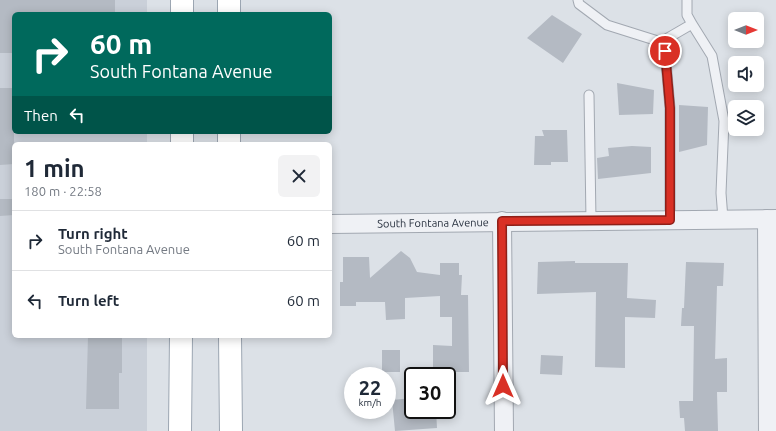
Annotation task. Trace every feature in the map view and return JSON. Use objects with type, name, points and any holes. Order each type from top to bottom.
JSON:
[{"type":"main road","points":[[182,0],[182,12]]},
{"type":"main road","points":[[229,0],[229,12]]},
{"type":"main road","points":[[180,431],[181,338]]},
{"type":"main road","points":[[230,338],[231,431]]},
{"type":"street","name":"South Fontana Avenue","points":[[332,224],[772,219]]},
{"type":"street","points":[[768,431],[772,363],[772,219]]},
{"type":"street","points":[[502,221],[504,431]]},
{"type":"lane","points":[[578,0],[579,4],[608,25],[661,42],[692,24]]},
{"type":"lane","points":[[687,0],[687,15],[712,56],[724,121],[721,193],[723,219]]},
{"type":"lane","points":[[661,42],[665,51],[670,108],[670,220]]},
{"type":"lane","points":[[589,95],[591,220]]},
{"type":"shaded area","points":[[0,0],[147,0],[147,12],[12,12],[12,134],[147,134],[147,142],[12,142],[12,338],[147,338],[147,431],[0,431]]},
{"type":"building","points":[[0,0],[115,0],[115,12],[12,12],[12,53],[0,53]]},
{"type":"building","points":[[552,15],[582,34],[563,63],[527,38]]},
{"type":"building","points":[[617,83],[654,90],[653,114],[619,115]]},
{"type":"building","points":[[0,88],[12,88],[12,134],[14,134],[14,142],[12,142],[12,164],[0,165]]},
{"type":"building","points":[[679,105],[708,107],[707,145],[679,152]]},
{"type":"building","points":[[542,130],[567,130],[568,162],[551,162],[551,165],[534,165],[535,136],[544,136]]},
{"type":"building","points":[[632,146],[651,147],[651,173],[598,179],[597,158],[609,156],[608,148]]},
{"type":"building","points":[[0,199],[12,199],[12,215],[0,216]]},
{"type":"building","points":[[401,251],[410,258],[417,272],[440,275],[440,263],[459,263],[459,275],[462,275],[461,295],[468,295],[469,372],[456,372],[456,367],[433,367],[433,345],[452,346],[452,317],[440,317],[440,296],[405,298],[405,319],[386,320],[385,302],[356,302],[356,306],[340,306],[340,282],[343,282],[343,257],[369,257],[370,278]]},
{"type":"building","points":[[575,261],[575,263],[628,263],[627,298],[656,300],[655,318],[625,317],[625,368],[595,367],[596,292],[537,294],[538,262]]},
{"type":"building","points":[[686,262],[724,263],[723,286],[717,286],[715,359],[727,358],[727,392],[717,392],[718,431],[685,431],[684,418],[680,418],[679,401],[693,401],[694,326],[681,326],[682,308],[684,308]]},
{"type":"building","points":[[88,338],[122,338],[122,373],[119,373],[119,409],[86,409]]},
{"type":"building","points":[[382,350],[400,350],[400,372],[396,372],[396,367],[382,367]]},
{"type":"building","points":[[541,355],[563,356],[562,375],[540,374]]},
{"type":"building","points":[[404,399],[404,419],[436,419],[437,428],[395,431],[394,419],[396,419],[396,400]]},
{"type":"route","points":[[503,386],[502,221],[670,220],[670,108],[665,51]]}]
